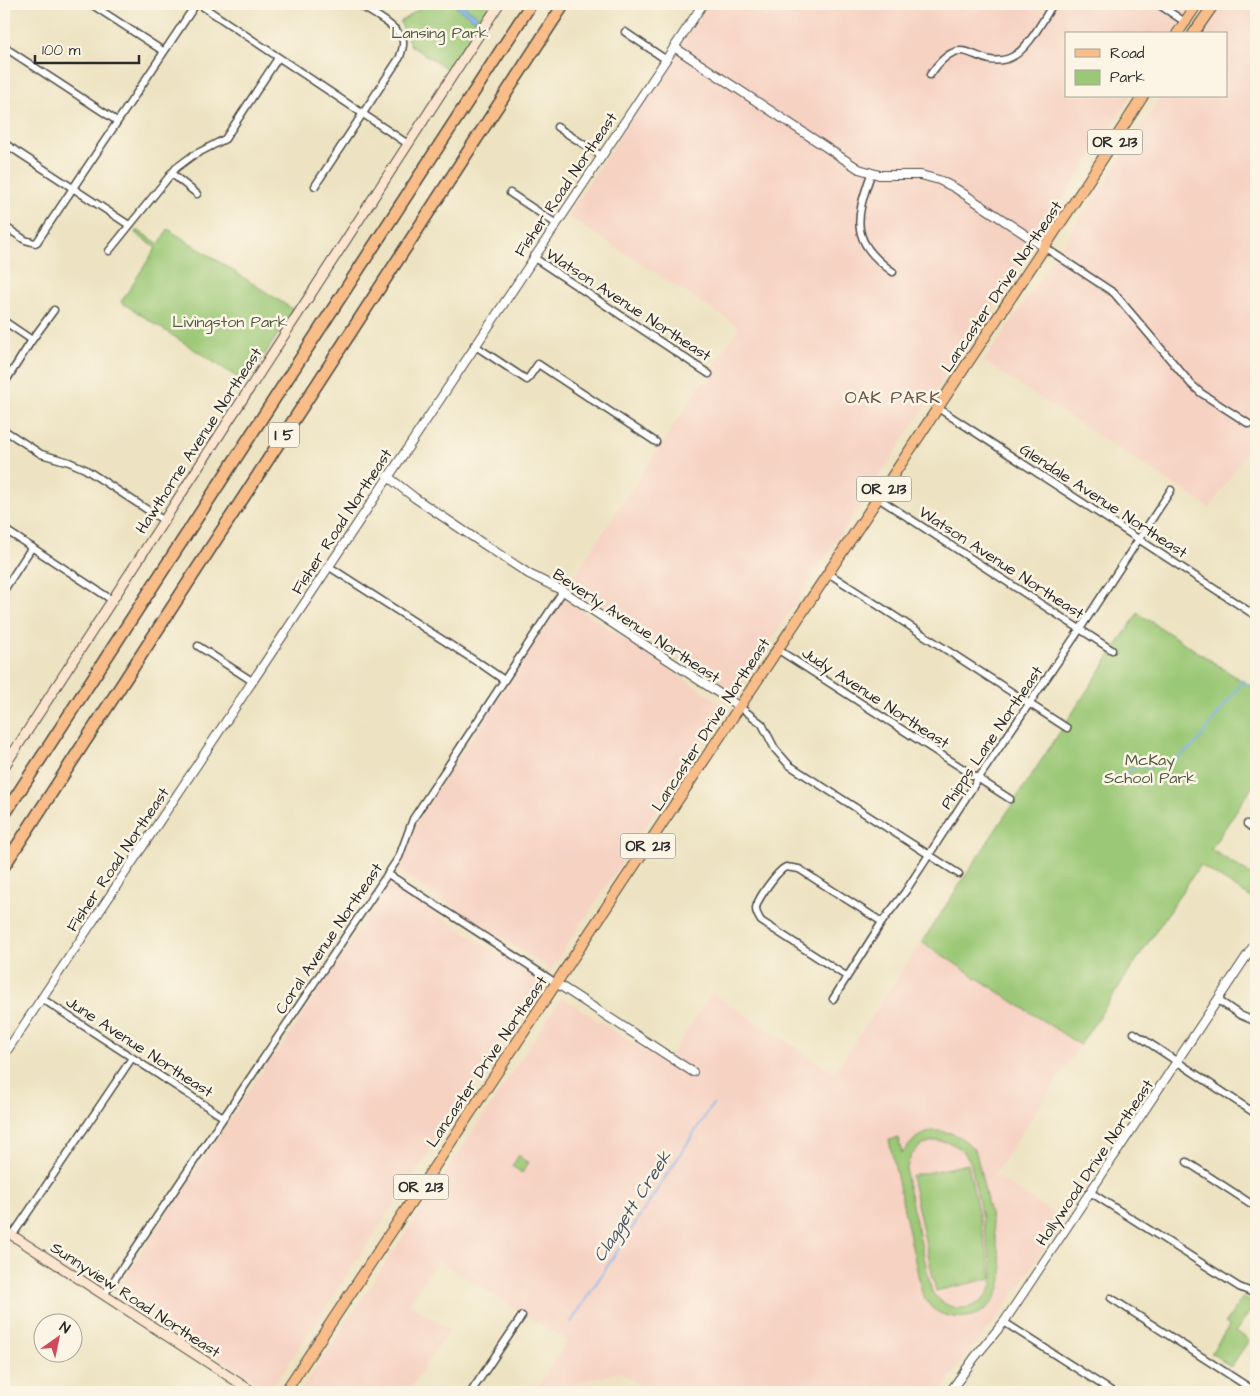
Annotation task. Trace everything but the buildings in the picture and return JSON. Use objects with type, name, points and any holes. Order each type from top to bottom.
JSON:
[{"type":"highway","name":"I 5","points":[[4,815],[531,4]]},
{"type":"highway","name":"I 5","points":[[4,866],[564,4]]},
{"type":"main road","name":"Hawthorne Avenue Northeast","points":[[4,767],[499,4]]},
{"type":"main road","points":[[1178,32],[1197,4]]},
{"type":"main road","points":[[1193,32],[1214,4]]},
{"type":"main road","points":[[1185,22],[1189,25],[1185,32]]},
{"type":"main road","name":"Lancaster Drive Northeast","points":[[285,1392],[1142,98]]},
{"type":"main road","name":"Sunnyview Road Northeast","points":[[4,1230],[253,1392]]},
{"type":"street","points":[[91,4],[163,51]]},
{"type":"street","points":[[4,226],[25,240],[35,243],[163,51],[198,4],[408,144]]},
{"type":"street","points":[[315,186],[400,57],[403,44],[395,29],[358,4]]},
{"type":"street","name":"Fisher Road Northeast","points":[[4,1055],[555,223],[703,4]]},
{"type":"street","points":[[930,75],[939,62],[949,54],[962,51],[996,61],[1009,59],[1028,44],[1053,4]]},
{"type":"street","points":[[1158,4],[1185,22]]},
{"type":"street","points":[[625,32],[665,59]]},
{"type":"street","points":[[4,48],[117,121]]},
{"type":"street","points":[[674,48],[859,169],[879,176],[921,174],[955,188],[1114,293],[1195,388],[1249,424]]},
{"type":"street","points":[[109,251],[176,168],[192,156],[225,139],[278,58]]},
{"type":"street","points":[[557,127],[600,156]]},
{"type":"street","points":[[4,143],[129,225]]},
{"type":"street","points":[[171,173],[197,194]]},
{"type":"street","points":[[871,174],[859,214],[861,237],[872,255],[893,272]]},
{"type":"street","points":[[510,193],[555,223]]},
{"type":"street","name":"Watson Avenue Northeast","points":[[533,258],[709,374]]},
{"type":"street","points":[[4,384],[54,310]]},
{"type":"street","points":[[4,321],[32,340]]},
{"type":"street","points":[[474,345],[527,380],[538,364],[656,442]]},
{"type":"street","name":"Glendale Avenue Northeast","points":[[938,408],[1256,616]]},
{"type":"street","points":[[4,430],[41,454],[85,469],[164,520]]},
{"type":"street","name":"Beverly Avenue Northeast","points":[[387,476],[415,498],[529,574],[563,591],[740,706],[762,724],[775,749],[789,765],[959,874]]},
{"type":"street","name":"Phipps Lane Northeast","points":[[833,998],[1171,490]]},
{"type":"street","name":"Watson Avenue Northeast","points":[[878,498],[1112,650]]},
{"type":"street","points":[[4,529],[112,600]]},
{"type":"street","points":[[4,590],[32,547]]},
{"type":"street","points":[[328,566],[504,680]]},
{"type":"street","points":[[828,573],[1066,728]]},
{"type":"street","name":"Coral Avenue Northeast","points":[[104,1295],[388,874],[401,853],[413,818],[563,591]]},
{"type":"street","points":[[198,646],[252,681]]},
{"type":"street","name":"Judy Avenue Northeast","points":[[777,649],[1010,799]]},
{"type":"street","points":[[1247,824],[1256,831]]},
{"type":"street","points":[[846,976],[761,921],[756,910],[758,904],[778,873],[786,867],[800,869],[882,922]]},
{"type":"street","points":[[388,874],[693,1072]]},
{"type":"street","name":"Hollywood Drive Northeast","points":[[950,1392],[975,1357],[1004,1322],[1256,942]]},
{"type":"street","name":"June Avenue Northeast","points":[[41,998],[223,1116]]},
{"type":"street","points":[[1218,1000],[1240,1015],[1256,1022]]},
{"type":"street","points":[[1134,1033],[1256,1114]]},
{"type":"street","points":[[12,1236],[132,1058]]},
{"type":"street","points":[[1187,1162],[1256,1207]]},
{"type":"street","points":[[1090,1192],[1239,1286],[1256,1294]]},
{"type":"street","points":[[1111,1298],[1254,1390]]},
{"type":"street","points":[[471,1392],[522,1316]]},
{"type":"street","points":[[1004,1322],[1113,1392]]},
{"type":"shaded area","points":[[708,4],[1193,4],[1174,32],[1065,32],[1065,98],[1130,98],[736,693],[568,585],[704,380],[709,382],[718,368],[714,365],[739,327],[567,216]]},
{"type":"shaded area","points":[[1224,4],[1256,4],[1256,437],[1210,508],[984,362],[1161,98],[1228,98],[1228,32],[1205,32]]},
{"type":"shaded area","points":[[564,599],[725,706],[551,970],[397,870],[407,851],[418,819]]},
{"type":"shaded area","points":[[391,885],[539,979],[541,984],[274,1385],[265,1387],[121,1295],[119,1287],[268,1062],[283,1045],[387,887]]},
{"type":"shaded area","points":[[922,942],[1080,1045],[994,1175],[1064,1220],[995,1322],[967,1354],[941,1392],[650,1392],[620,1372],[576,1383],[570,1392],[534,1392],[567,1341],[438,1260],[409,1303],[449,1330],[408,1392],[300,1392],[562,997],[665,1064],[712,993],[834,1073]]},
{"type":"green space","name":"Lansing Park","points":[[426,4],[493,4],[449,70],[411,46],[400,22]]},
{"type":"green space","name":"Livingston Park","points":[[168,229],[294,310],[246,383],[121,302],[156,248],[135,233],[137,230],[159,244]]},
{"type":"green space","name":"McKay School Park","points":[[1138,613],[1256,690],[1256,781],[1211,849],[1256,878],[1256,901],[1200,865],[1080,1045],[922,942]]},
{"type":"green space","points":[[931,1131],[951,1133],[962,1138],[976,1152],[1002,1267],[1002,1278],[996,1297],[983,1311],[975,1315],[954,1317],[941,1314],[930,1306],[922,1293],[889,1140],[898,1138],[902,1153],[916,1138]],"holes":[[[941,1141],[957,1146],[971,1164],[992,1267],[992,1281],[989,1292],[973,1306],[963,1308],[952,1307],[941,1301],[932,1292],[906,1175],[909,1161],[916,1150],[928,1143]]]},
{"type":"green space","points":[[519,1155],[529,1162],[522,1173],[512,1166]]},
{"type":"green space","points":[[968,1164],[992,1278],[936,1291],[911,1176]]},
{"type":"green space","points":[[1243,1297],[1251,1302],[1253,1307],[1236,1331],[1249,1340],[1231,1367],[1211,1353],[1229,1326],[1225,1323]]},
{"type":"water","points":[[452,4],[461,4],[478,16],[475,20]]},
{"type":"waterway","name":"Claggett Creek","points":[[1123,775],[1136,767],[1168,765],[1195,745],[1243,681],[1256,687]]},
{"type":"waterway","name":"Claggett Creek","points":[[571,1322],[713,1104]]},
{"type":"district","name":"OAK PARK","points":[[893,397]]}]
